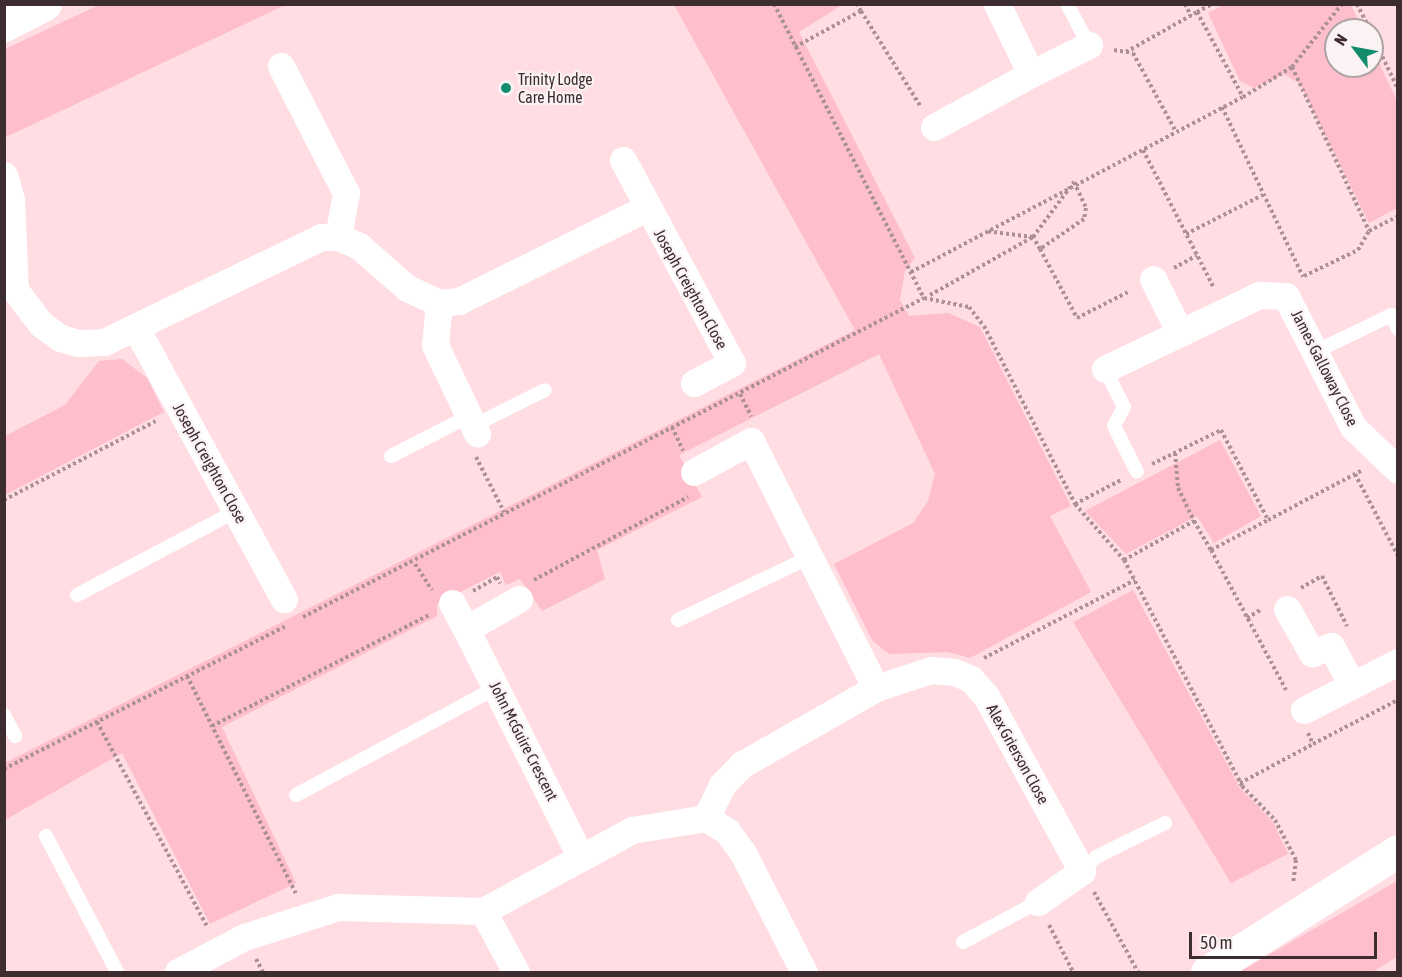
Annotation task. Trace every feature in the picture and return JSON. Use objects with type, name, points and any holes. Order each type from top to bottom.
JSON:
[{"type":"street","points":[[4,25],[45,4]]},
{"type":"street","points":[[997,4],[1031,75]]},
{"type":"street","points":[[934,128],[1089,45]]},
{"type":"street","points":[[281,66],[346,193],[338,237]]},
{"type":"street","name":"Joseph Creighton Close","points":[[623,160],[646,208],[732,363],[694,383]]},
{"type":"street","points":[[4,175],[13,221],[12,272],[25,308],[60,338],[79,343],[104,342],[292,249],[338,237],[358,246],[407,288],[439,303],[477,295],[646,208]]},
{"type":"street","points":[[1152,279],[1180,333]]},
{"type":"street","points":[[1105,369],[1225,309],[1273,293]]},
{"type":"street","name":"James Galloway Close","points":[[1273,293],[1286,296],[1317,351],[1353,427],[1391,464]]},
{"type":"street","points":[[439,303],[435,345],[473,425]]},
{"type":"street","name":"Joseph Creighton Close","points":[[136,327],[291,614]]},
{"type":"street","points":[[693,483],[756,439],[810,557],[876,688]]},
{"type":"street","points":[[466,629],[518,590]]},
{"type":"street","points":[[1289,601],[1312,653],[1331,646],[1352,685]]},
{"type":"street","name":"John McGuire Crescent","points":[[447,605],[466,629],[579,854]]},
{"type":"street","points":[[1299,707],[1352,685],[1398,662]]},
{"type":"street","points":[[706,818],[722,785],[741,765],[876,688],[931,670],[954,672]]},
{"type":"street","name":"Alex Grierson Close","points":[[954,672],[971,680],[986,696],[1082,871]]},
{"type":"street","points":[[178,972],[219,950],[306,913],[338,906],[483,911],[579,854],[632,830],[706,818],[727,831],[742,853],[804,972]]},
{"type":"street","points":[[1207,972],[1287,924],[1398,851]]},
{"type":"street","points":[[1038,902],[1082,871]]},
{"type":"street","points":[[483,911],[516,972]]},
{"type":"lane","points":[[1067,4],[1089,45]]},
{"type":"lane","points":[[1317,351],[1390,315],[1398,329]]},
{"type":"lane","points":[[1105,369],[1124,407],[1114,426],[1137,472]]},
{"type":"lane","points":[[392,456],[473,425],[545,390]]},
{"type":"lane","points":[[77,595],[236,511]]},
{"type":"lane","points":[[678,620],[810,557]]},
{"type":"lane","points":[[296,795],[496,687]]},
{"type":"lane","points":[[4,715],[15,736]]},
{"type":"lane","points":[[1082,871],[1096,856],[1165,823]]},
{"type":"lane","points":[[46,836],[117,972]]},
{"type":"lane","points":[[963,942],[1038,902]]},
{"type":"path","points":[[774,4],[924,298]]},
{"type":"path","points":[[857,4],[934,128]]},
{"type":"path","points":[[1185,4],[1191,16]]},
{"type":"path","points":[[1126,52],[1212,4]]},
{"type":"path","points":[[911,272],[1074,182],[1143,150],[1175,130],[1243,97],[1292,67],[1342,4]]},
{"type":"path","points":[[1358,4],[1364,18]]},
{"type":"path","points":[[795,47],[861,11]]},
{"type":"path","points":[[1197,12],[1243,97]]},
{"type":"path","points":[[1133,53],[1175,130]]},
{"type":"path","points":[[1384,60],[1398,89]]},
{"type":"path","points":[[1292,67],[1369,231]]},
{"type":"path","points":[[1222,107],[1263,195],[1305,276]]},
{"type":"path","points":[[1143,150],[1225,309]]},
{"type":"path","points":[[4,769],[187,676],[291,614],[416,564],[504,512],[929,296],[1032,237],[1074,182]]},
{"type":"path","points":[[1040,249],[1084,219],[1086,208],[1074,182]]},
{"type":"path","points":[[1186,234],[1263,195]]},
{"type":"path","points":[[1273,293],[1358,250],[1369,231],[1398,216]]},
{"type":"path","points":[[983,231],[1032,237],[1077,318],[1197,255]]},
{"type":"path","points":[[929,296],[969,307],[984,326],[1075,504],[1124,560],[1240,783],[1275,820],[1296,860],[1287,924]]},
{"type":"path","points":[[4,500],[180,409]]},
{"type":"path","points":[[473,425],[474,452],[504,512]]},
{"type":"path","points":[[1075,504],[1221,430],[1268,520]]},
{"type":"path","points":[[1175,453],[1178,488],[1194,521],[1299,707]]},
{"type":"path","points":[[1211,550],[1355,474],[1391,464]]},
{"type":"path","points":[[1355,474],[1398,556]]},
{"type":"path","points":[[212,726],[497,577],[518,590],[693,483]]},
{"type":"path","points":[[1124,560],[1194,521]]},
{"type":"path","points":[[1289,601],[1322,576],[1350,631],[1331,646]]},
{"type":"path","points":[[954,672],[1135,580]]},
{"type":"path","points":[[187,676],[306,913]]},
{"type":"path","points":[[97,722],[219,950]]},
{"type":"path","points":[[1240,783],[1313,744]]},
{"type":"path","points":[[1082,871],[1138,972]]},
{"type":"path","points":[[1038,902],[1073,972]]},
{"type":"shaded area","points":[[99,5],[285,5],[6,137],[5,49]]},
{"type":"shaded area","points":[[674,5],[842,5],[799,32],[915,258],[905,270],[900,300],[909,316],[948,313],[980,327],[1071,506],[1050,516],[1091,592],[970,658],[948,652],[889,654],[872,640],[834,564],[913,523],[928,501],[935,474],[879,354],[679,455],[702,497],[597,550],[605,579],[542,611],[520,579],[506,585],[500,572],[437,604],[437,616],[222,727],[296,883],[210,924],[122,753],[5,820],[5,763],[855,330]]},
{"type":"shaded area","points":[[1223,5],[1351,5],[1357,18],[1324,18],[1324,78],[1384,78],[1384,73],[1397,101],[1397,208],[1369,223],[1300,84],[1284,74],[1254,88],[1240,81],[1208,13]]},
{"type":"shaded area","points":[[122,359],[147,378],[164,412],[5,495],[5,436],[65,405],[99,361]]},
{"type":"shaded area","points":[[1220,440],[1261,516],[1214,543],[1197,516],[1126,554],[1085,511]]},
{"type":"shaded area","points":[[1133,590],[1240,788],[1273,822],[1288,854],[1231,883],[1073,622]]},
{"type":"shaded area","points":[[1397,881],[1397,957],[1372,972],[1239,972]]},
{"type":"place","name":"Trinity Lodge Care Home","points":[[506,88]]}]
